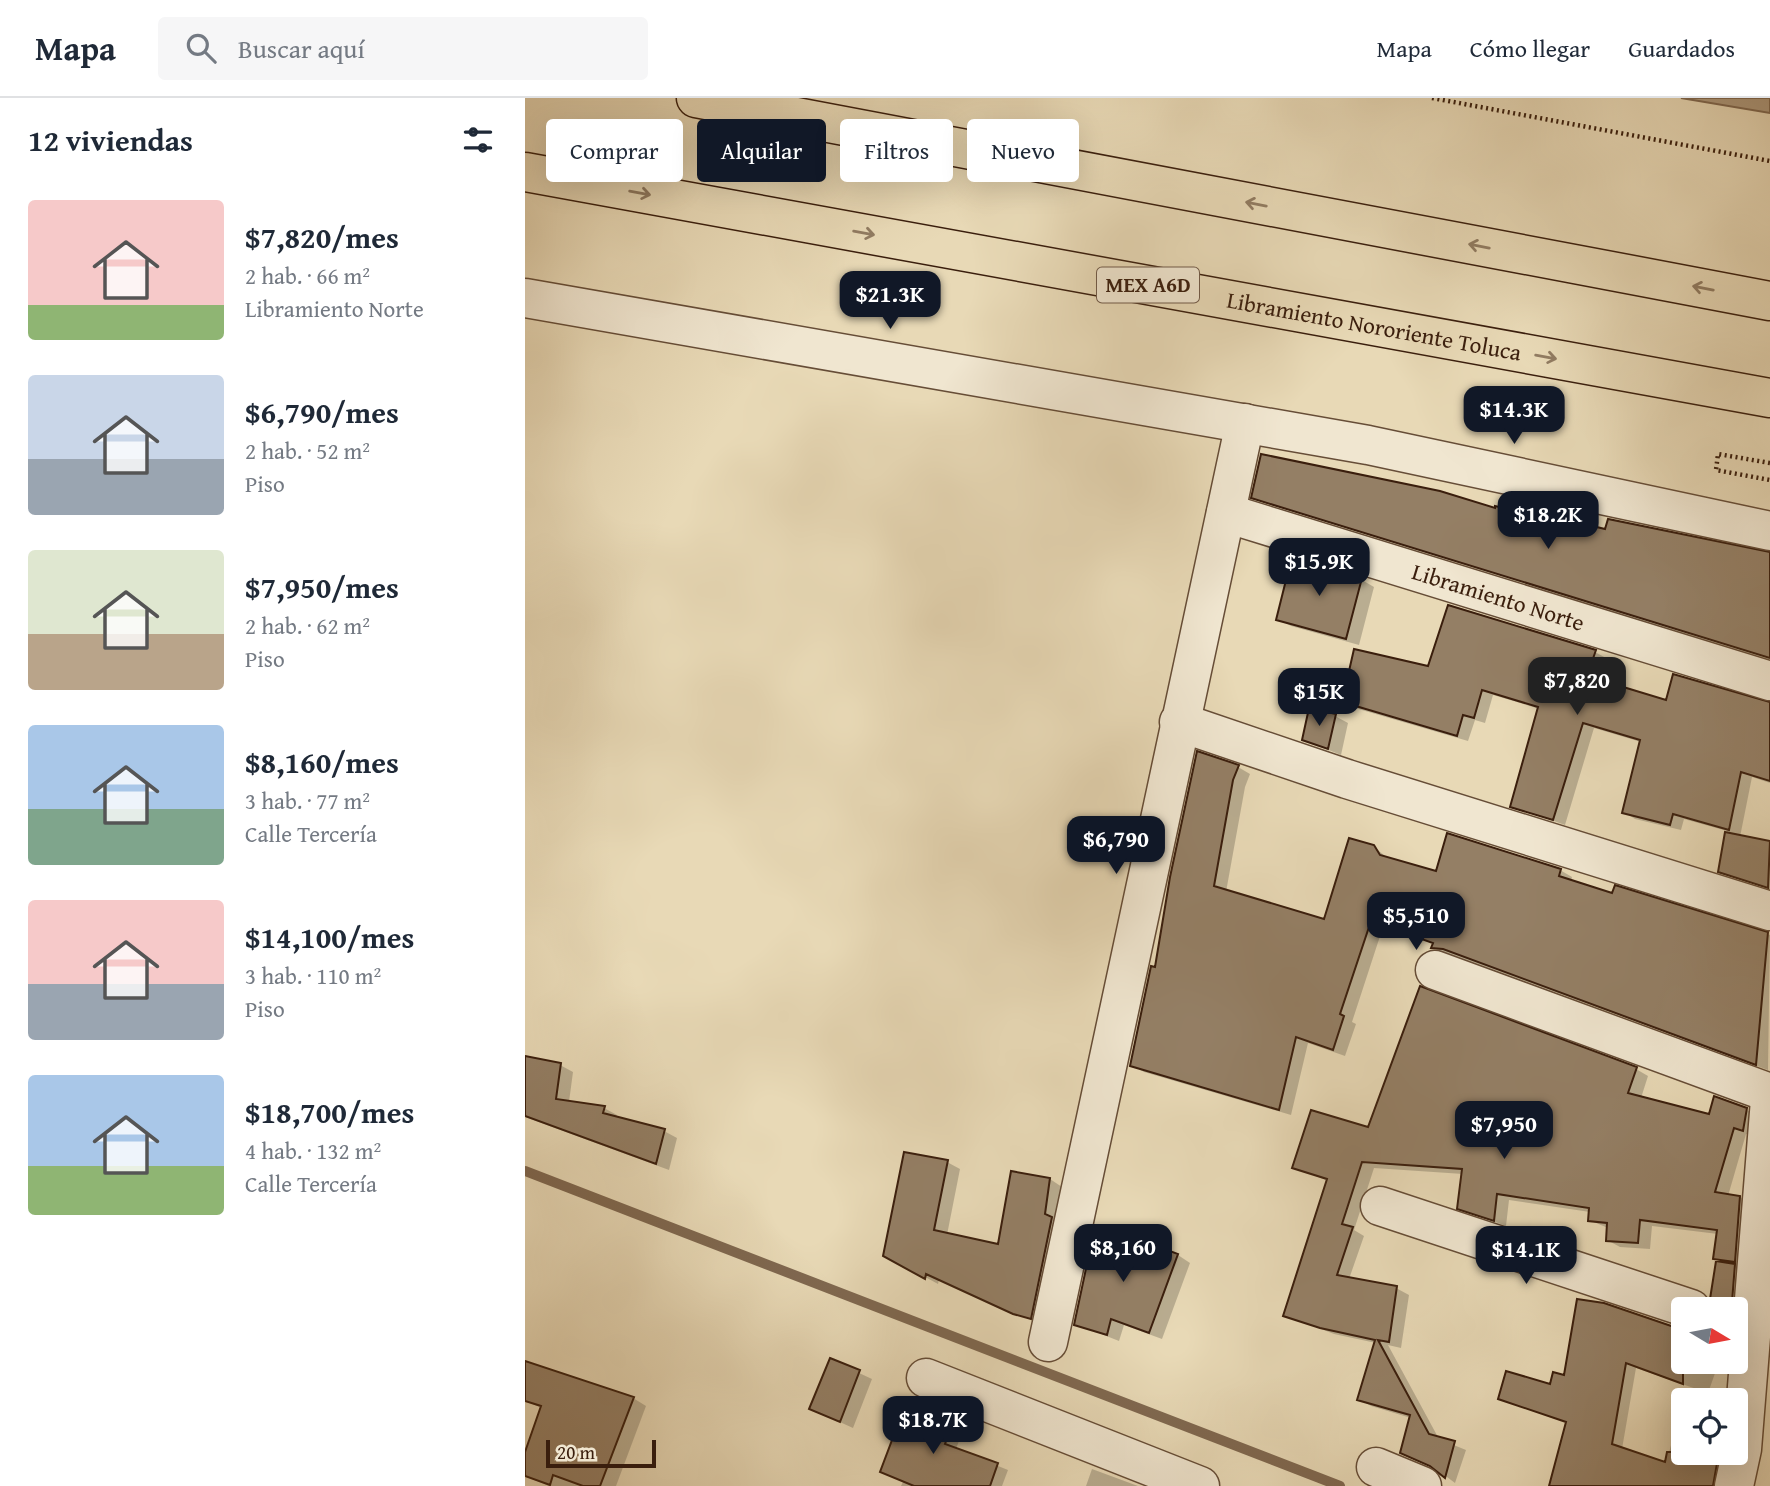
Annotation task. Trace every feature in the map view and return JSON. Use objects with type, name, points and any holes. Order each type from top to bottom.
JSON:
[{"type":"highway","points":[[696,98],[1770,301]]},
{"type":"highway","name":"Libramiento Nororiente Toluca","points":[[525,172],[1770,398]]},
{"type":"street","points":[[525,298],[1368,445],[1770,531]]},
{"type":"street","points":[[1048,1342],[1245,424]]},
{"type":"street","name":"Libramiento Norte","points":[[1226,513],[1770,681]]},
{"type":"street","points":[[1179,722],[1360,783],[1770,911]]},
{"type":"street","points":[[1435,970],[1770,1093]]},
{"type":"street","points":[[1747,1297],[1770,1100]]},
{"type":"street","points":[[1380,1206],[1671,1302]]},
{"type":"street","points":[[1734,1486],[1742,1449],[1743,1374]]},
{"type":"street","points":[[926,1378],[1200,1486]]},
{"type":"street","points":[[1376,1467],[1422,1486]]},
{"type":"path","points":[[1432,98],[1770,161]]},
{"type":"path","points":[[1770,463],[1719,454],[1716,470],[1770,480]]},
{"type":"shaded area","points":[[1681,98],[1770,98],[1770,113]]},
{"type":"building","points":[[1261,454],[1440,491],[1495,508],[1538,516],[1539,513],[1605,529],[1608,519],[1770,552],[1770,658],[1251,498]]},
{"type":"building","points":[[1292,556],[1362,578],[1346,639],[1276,620]]},
{"type":"building","points":[[1448,605],[1596,650],[1587,676],[1666,700],[1673,674],[1770,702],[1770,781],[1741,772],[1729,830],[1673,814],[1670,825],[1622,813],[1640,740],[1583,723],[1553,820],[1510,807],[1538,707],[1482,690],[1474,718],[1463,715],[1457,736],[1342,702],[1354,649],[1428,666]]},
{"type":"building","points":[[1309,708],[1336,714],[1328,749],[1302,740]]},
{"type":"building","points":[[1197,751],[1239,765],[1233,780],[1214,886],[1324,919],[1349,838],[1374,845],[1380,855],[1436,871],[1447,833],[1561,869],[1559,876],[1612,893],[1615,885],[1768,932],[1756,1065],[1443,949],[1431,948],[1433,943],[1371,921],[1340,1014],[1344,1016],[1333,1050],[1296,1037],[1279,1110],[1130,1066],[1151,966],[1155,967],[1170,877]]},
{"type":"building","points":[[1725,832],[1770,841],[1768,888],[1718,872]]},
{"type":"building","points":[[1420,986],[1637,1067],[1628,1093],[1709,1114],[1714,1096],[1747,1108],[1743,1131],[1734,1128],[1715,1192],[1740,1196],[1735,1262],[1713,1259],[1717,1230],[1640,1220],[1638,1243],[1606,1241],[1607,1223],[1588,1221],[1589,1208],[1497,1194],[1494,1221],[1457,1209],[1462,1169],[1362,1162],[1342,1224],[1353,1227],[1337,1275],[1397,1286],[1389,1342],[1378,1340],[1429,1434],[1455,1441],[1445,1478],[1430,1466],[1400,1453],[1410,1415],[1357,1400],[1375,1340],[1320,1328],[1283,1316],[1327,1179],[1292,1168],[1311,1110],[1368,1127]]},
{"type":"building","points":[[525,1056],[561,1063],[556,1099],[605,1106],[603,1113],[665,1129],[656,1164],[525,1116]]},
{"type":"building","points":[[904,1152],[948,1160],[934,1230],[998,1244],[1011,1171],[1050,1178],[1045,1214],[1052,1217],[1031,1319],[1013,1314],[926,1274],[925,1279],[883,1256]]},
{"type":"building","points":[[1094,1231],[1140,1247],[1143,1241],[1178,1254],[1149,1333],[1111,1319],[1107,1335],[1074,1325]]},
{"type":"building","points":[[1716,1261],[1735,1264],[1732,1297],[1710,1297]]},
{"type":"building","points":[[1577,1299],[1604,1303],[1671,1326],[1671,1374],[1683,1374],[1683,1384],[1626,1363],[1612,1444],[1665,1462],[1667,1452],[1671,1452],[1671,1465],[1717,1465],[1713,1486],[1549,1486],[1566,1422],[1498,1399],[1506,1371],[1550,1384],[1553,1372],[1564,1375]]},
{"type":"building","points":[[830,1358],[860,1370],[840,1422],[809,1409]]},
{"type":"building","points":[[525,1361],[634,1397],[600,1486],[583,1486],[553,1475],[550,1485],[525,1476],[525,1452],[541,1406],[525,1401]]},
{"type":"building","points":[[903,1411],[925,1420],[928,1413],[953,1423],[945,1444],[998,1463],[990,1486],[914,1486],[880,1472]]},
{"type":"waterway","points":[[525,1171],[1340,1486]]}]
